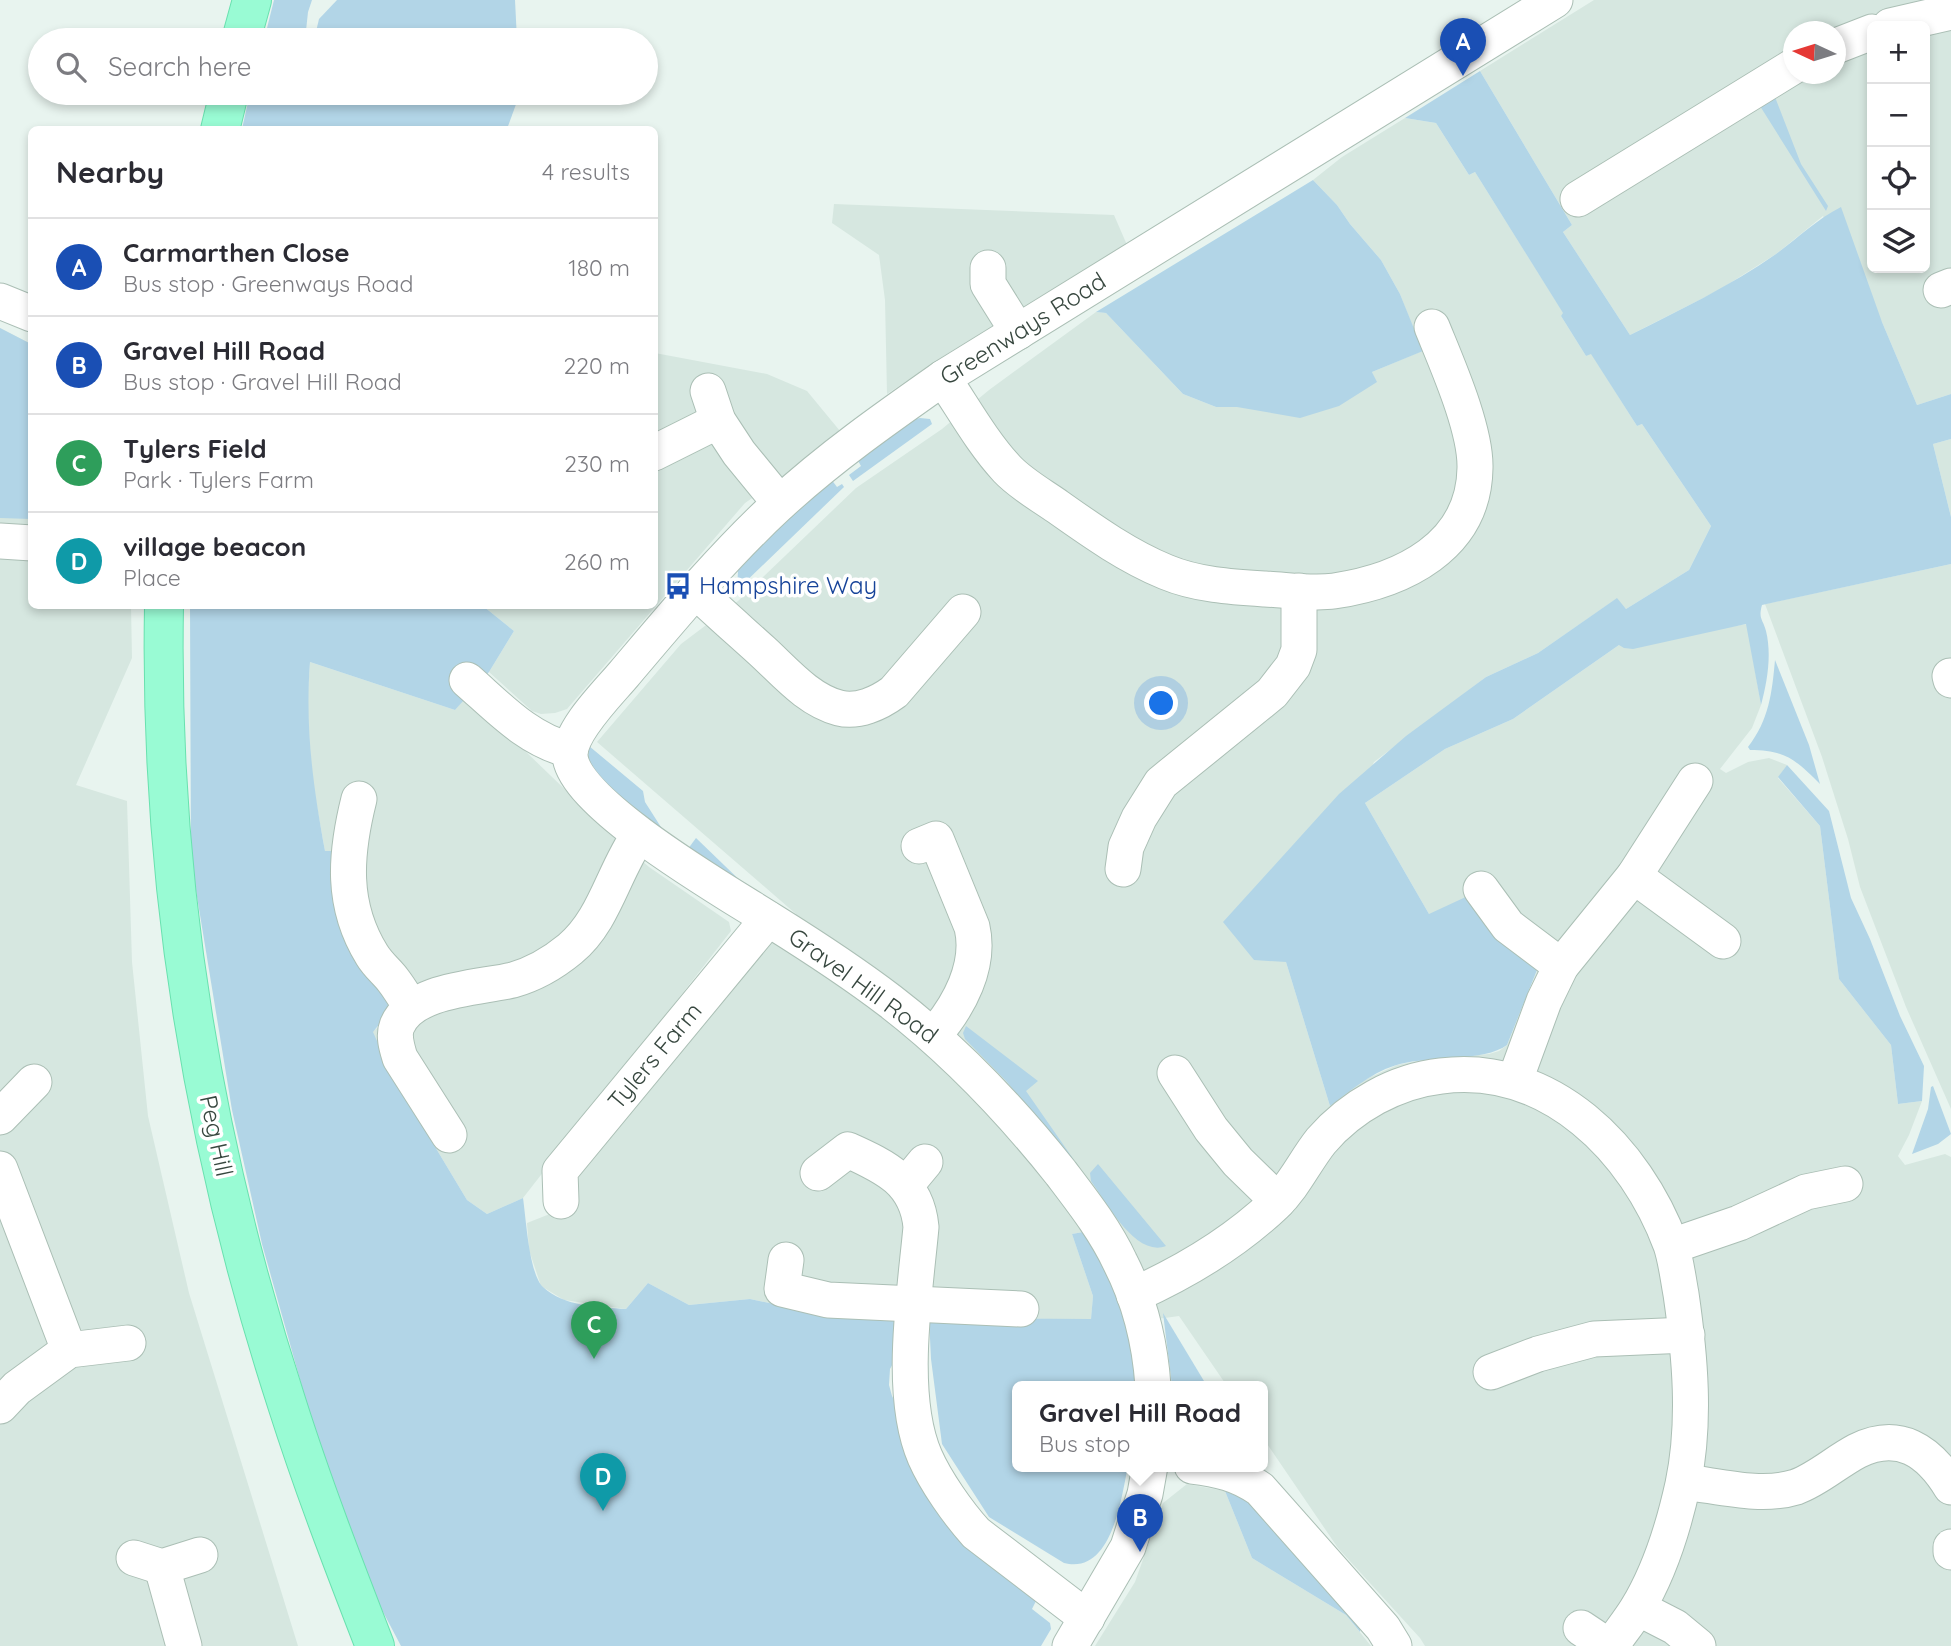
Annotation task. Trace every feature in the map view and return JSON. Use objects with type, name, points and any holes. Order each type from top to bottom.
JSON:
[{"type":"main road","points":[[244,28],[252,0]]},
{"type":"main road","points":[[221,126],[226,105]]},
{"type":"main road","name":"Peg Hill","points":[[164,609],[169,803],[177,897],[196,1036],[214,1133],[246,1264],[286,1402],[319,1500],[375,1646]]},
{"type":"street","name":"Greenways Road","points":[[570,750],[586,720],[695,590],[780,503],[859,437],[943,379],[1555,0]]},
{"type":"street","points":[[1912,21],[1951,12]]},
{"type":"street","points":[[1846,42],[1867,34]]},
{"type":"street","points":[[1578,199],[1641,174],[1783,74]]},
{"type":"street","points":[[988,268],[988,284],[1018,332]]},
{"type":"street","points":[[0,301],[28,312]]},
{"type":"street","points":[[943,379],[1009,472],[1134,556],[1168,573],[1200,583],[1237,588],[1331,591],[1376,582],[1427,559],[1445,543],[1459,523],[1471,496],[1475,469],[1473,441],[1432,327]]},
{"type":"street","points":[[658,450],[713,406],[738,453],[780,503]]},
{"type":"street","points":[[0,541],[28,542]]},
{"type":"street","points":[[695,590],[810,694],[841,709],[856,709],[883,701],[894,692],[948,616]]},
{"type":"street","points":[[1123,870],[1126,847],[1139,818],[1161,783],[1272,693],[1293,666],[1299,650],[1299,591]]},
{"type":"street","points":[[467,680],[527,733],[554,746],[570,750]]},
{"type":"street","name":"Gravel Hill Road","points":[[570,750],[570,762],[586,788],[639,835],[841,966],[934,1035],[978,1078],[1037,1143],[1091,1213],[1120,1262],[1145,1326],[1153,1381]]},
{"type":"street","points":[[1515,1080],[1539,1013],[1561,966],[1634,876],[1695,781]]},
{"type":"street","points":[[359,799],[348,852],[351,902],[359,928],[373,957],[394,980],[411,1007]]},
{"type":"street","points":[[449,1135],[400,1058],[397,1045],[398,1026],[411,1007],[432,997],[515,979],[556,961],[590,928],[639,835]]},
{"type":"street","points":[[919,846],[936,839],[972,927],[975,941],[972,970],[941,1028],[934,1035]]},
{"type":"street","points":[[1634,876],[1723,941]]},
{"type":"street","points":[[1481,890],[1508,926],[1561,966]]},
{"type":"street","name":"Tylers Farm","points":[[561,1201],[560,1171],[768,919]]},
{"type":"street","points":[[1134,1295],[1210,1255],[1242,1233],[1278,1201],[1321,1142],[1348,1114],[1407,1084],[1441,1076],[1476,1074],[1515,1080],[1580,1114],[1609,1142],[1634,1174],[1653,1206],[1672,1246],[1687,1335],[1689,1419],[1684,1482],[1665,1544],[1638,1608],[1600,1640]]},
{"type":"street","points":[[0,1117],[34,1082]]},
{"type":"street","points":[[1176,1087],[1238,1162],[1278,1201]]},
{"type":"street","points":[[818,1173],[848,1150],[915,1173],[921,1227],[912,1379],[915,1415],[926,1458],[963,1518],[976,1533],[1078,1632],[1128,1547],[1145,1494],[1149,1472]]},
{"type":"street","points":[[0,1169],[69,1350]]},
{"type":"street","points":[[1672,1246],[1739,1223],[1806,1192],[1845,1184]]},
{"type":"street","points":[[786,1260],[782,1289],[796,1294],[828,1300],[1021,1309]]},
{"type":"street","points":[[1490,1371],[1538,1354],[1594,1339],[1687,1335]]},
{"type":"street","points":[[0,1406],[17,1388],[69,1350],[128,1343]]},
{"type":"street","points":[[1684,1482],[1763,1492],[1797,1487],[1858,1450],[1885,1444],[1918,1449],[1933,1460],[1951,1487]]},
{"type":"street","points":[[1229,1472],[1260,1489],[1383,1628],[1394,1646]]},
{"type":"street","points":[[1951,1547],[1951,1552]]},
{"type":"street","points":[[184,1646],[148,1563],[200,1555]]},
{"type":"street","points":[[1638,1608],[1675,1626],[1698,1646]]},
{"type":"shaded area","points":[[274,0],[312,0],[306,28],[267,28]]},
{"type":"shaded area","points":[[337,0],[515,0],[516,28],[317,28],[319,19]]},
{"type":"shaded area","points":[[1594,0],[1951,0],[1951,394],[1917,405],[1882,322],[1823,216],[1776,254],[1719,290],[1630,335],[1563,232],[1572,225],[1480,71]]},
{"type":"shaded area","points":[[1480,71],[1572,225],[1563,232],[1630,335],[1741,277],[1841,207],[1882,322],[1917,405],[1951,394],[1951,439],[1933,444],[1951,517],[1951,564],[1762,605],[1761,616],[1768,640],[1769,659],[1761,705],[1746,624],[1633,649],[1619,645],[1513,719],[1445,749],[1365,803],[1429,914],[1470,895],[1536,962],[1537,970],[1507,1045],[1485,1054],[1390,1067],[1363,1082],[1330,1106],[1286,962],[1254,960],[1223,922],[1339,794],[1406,736],[1486,677],[1538,653],[1617,598],[1626,609],[1689,570],[1711,526],[1642,424],[1637,426],[1591,354],[1586,356],[1561,316],[1563,313],[1475,172],[1469,175],[1436,123],[1405,118]]},
{"type":"shaded area","points":[[1775,97],[1801,164],[1828,206],[1826,211],[1760,106]]},
{"type":"shaded area","points":[[247,105],[516,105],[508,126],[243,126]]},
{"type":"shaded area","points":[[1405,118],[1436,123],[1469,175],[1475,172],[1564,314],[1561,316],[1586,356],[1591,353],[1637,426],[1642,424],[1711,526],[1689,570],[1626,609],[1616,599],[1538,653],[1486,677],[1374,762],[1286,962],[1330,1106],[1364,1080],[1397,1065],[1499,1051],[1507,1045],[1537,971],[1536,962],[1429,914],[1365,803],[1445,749],[1513,719],[1619,645],[1747,624],[1761,705],[1752,728],[1720,769],[1726,773],[1748,762],[1769,758],[1787,765],[1778,778],[1820,826],[1839,979],[1891,1045],[1898,1104],[1922,1101],[1898,1156],[1905,1165],[1945,1154],[1951,1157],[1951,1646],[1425,1646],[1338,1548],[1268,1445],[1268,1381],[1224,1381],[1179,1316],[1129,1323],[1083,1232],[1072,1234],[1093,1296],[1091,1320],[823,1314],[750,1299],[689,1305],[648,1283],[626,1309],[564,1300],[541,1286],[529,1250],[527,1223],[575,1204],[581,1164],[796,914],[597,742],[681,644],[738,601],[856,488],[942,429],[989,390],[1096,312],[1106,313],[1183,394],[1216,407],[1237,407],[1376,382],[1372,372],[1422,351],[1400,294],[1381,260],[1313,180],[1342,157]]},
{"type":"shaded area","points":[[1313,180],[1381,260],[1400,294],[1423,351],[1372,372],[1377,382],[1339,406],[1300,418],[1237,407],[1216,407],[1183,394],[1106,313],[1096,312]]},
{"type":"shaded area","points":[[834,204],[1114,215],[1127,245],[950,352],[887,394],[885,300],[879,255],[832,223]]},
{"type":"shaded area","points":[[0,328],[28,342],[28,609],[131,609],[132,658],[76,785],[127,801],[132,962],[148,1116],[189,1293],[298,1646],[0,1646]]},
{"type":"shaded area","points":[[0,328],[28,342],[28,519],[0,518]]},
{"type":"shaded area","points":[[658,354],[767,374],[807,391],[840,431],[796,468],[745,503],[658,604]]},
{"type":"shaded area","points":[[930,419],[932,424],[853,481],[849,475],[861,466],[857,459],[911,420]]},
{"type":"shaded area","points":[[1951,439],[1951,517],[1933,444]]},
{"type":"shaded area","points":[[831,479],[837,487],[842,484],[844,487],[737,590],[738,571],[744,559]]},
{"type":"shaded area","points":[[1951,564],[1951,1109],[1906,1007],[1860,887],[1822,757],[1765,604]]},
{"type":"shaded area","points":[[190,609],[487,609],[514,631],[489,672],[455,710],[310,662],[311,757],[325,851],[336,851],[388,1005],[385,1017],[373,1032],[392,1075],[467,1200],[487,1214],[523,1198],[534,1270],[543,1287],[561,1299],[582,1305],[626,1309],[648,1283],[689,1305],[750,1299],[823,1314],[898,1317],[897,1356],[890,1369],[889,1385],[892,1396],[974,1553],[1036,1601],[1032,1609],[1050,1623],[1051,1629],[1041,1646],[401,1646],[381,1608],[341,1506],[306,1401],[262,1244],[232,1110],[191,860]]},
{"type":"shaded area","points":[[487,609],[653,609],[567,709],[555,713],[541,714],[532,711],[489,672],[514,631]]},
{"type":"shaded area","points":[[1775,660],[1809,745],[1820,784],[1789,758],[1772,752],[1750,750],[1748,747],[1765,716],[1771,695]]},
{"type":"shaded area","points":[[310,662],[455,710],[467,695],[649,867],[729,922],[731,931],[523,1198],[487,1214],[467,1200],[392,1075],[372,1032],[381,1025],[325,851],[312,779],[307,706]]},
{"type":"shaded area","points":[[589,746],[643,791],[645,802],[666,835],[595,777],[588,757]]},
{"type":"shaded area","points":[[1787,765],[1829,811],[1851,898],[1924,1066],[1922,1101],[1898,1104],[1891,1045],[1839,979],[1820,826],[1778,777]]},
{"type":"shaded area","points":[[696,838],[754,894],[685,853]]},
{"type":"shaded area","points":[[966,1026],[1038,1081],[1026,1091],[1074,1160],[1069,1158],[1007,1082],[965,1039],[963,1033]]},
{"type":"shaded area","points":[[1933,1086],[1951,1134],[1938,1144],[1912,1154],[1928,1109]]},
{"type":"shaded area","points":[[1098,1164],[1166,1246],[1155,1248],[1144,1244],[1113,1214],[1091,1181],[1090,1173]]},
{"type":"shaded area","points":[[1083,1232],[1110,1271],[1128,1323],[1140,1381],[1012,1381],[1012,1472],[1127,1472],[1111,1531],[1093,1558],[1080,1564],[1064,1563],[989,1517],[942,1444],[931,1359],[929,1318],[1091,1319],[1093,1296],[1072,1234]]},
{"type":"shaded area","points":[[1163,1313],[1204,1381],[1171,1381]]},
{"type":"shaded area","points":[[1187,1484],[1225,1491],[1252,1558],[1346,1615],[1371,1646],[1095,1646],[1135,1582],[1163,1503]]},
{"type":"shaded area","points":[[1225,1491],[1246,1500],[1361,1624],[1360,1632],[1346,1615],[1252,1558]]},
{"type":"place","name":"Carmarthen Close","points":[[1463,76]]},
{"type":"place","name":"Hampshire Way","points":[[678,586]]},
{"type":"place","name":"Tylers Field","points":[[594,1359]]},
{"type":"place","name":"village beacon","points":[[603,1511]]},
{"type":"place","name":"Gravel Hill Road","points":[[1140,1552]]}]
